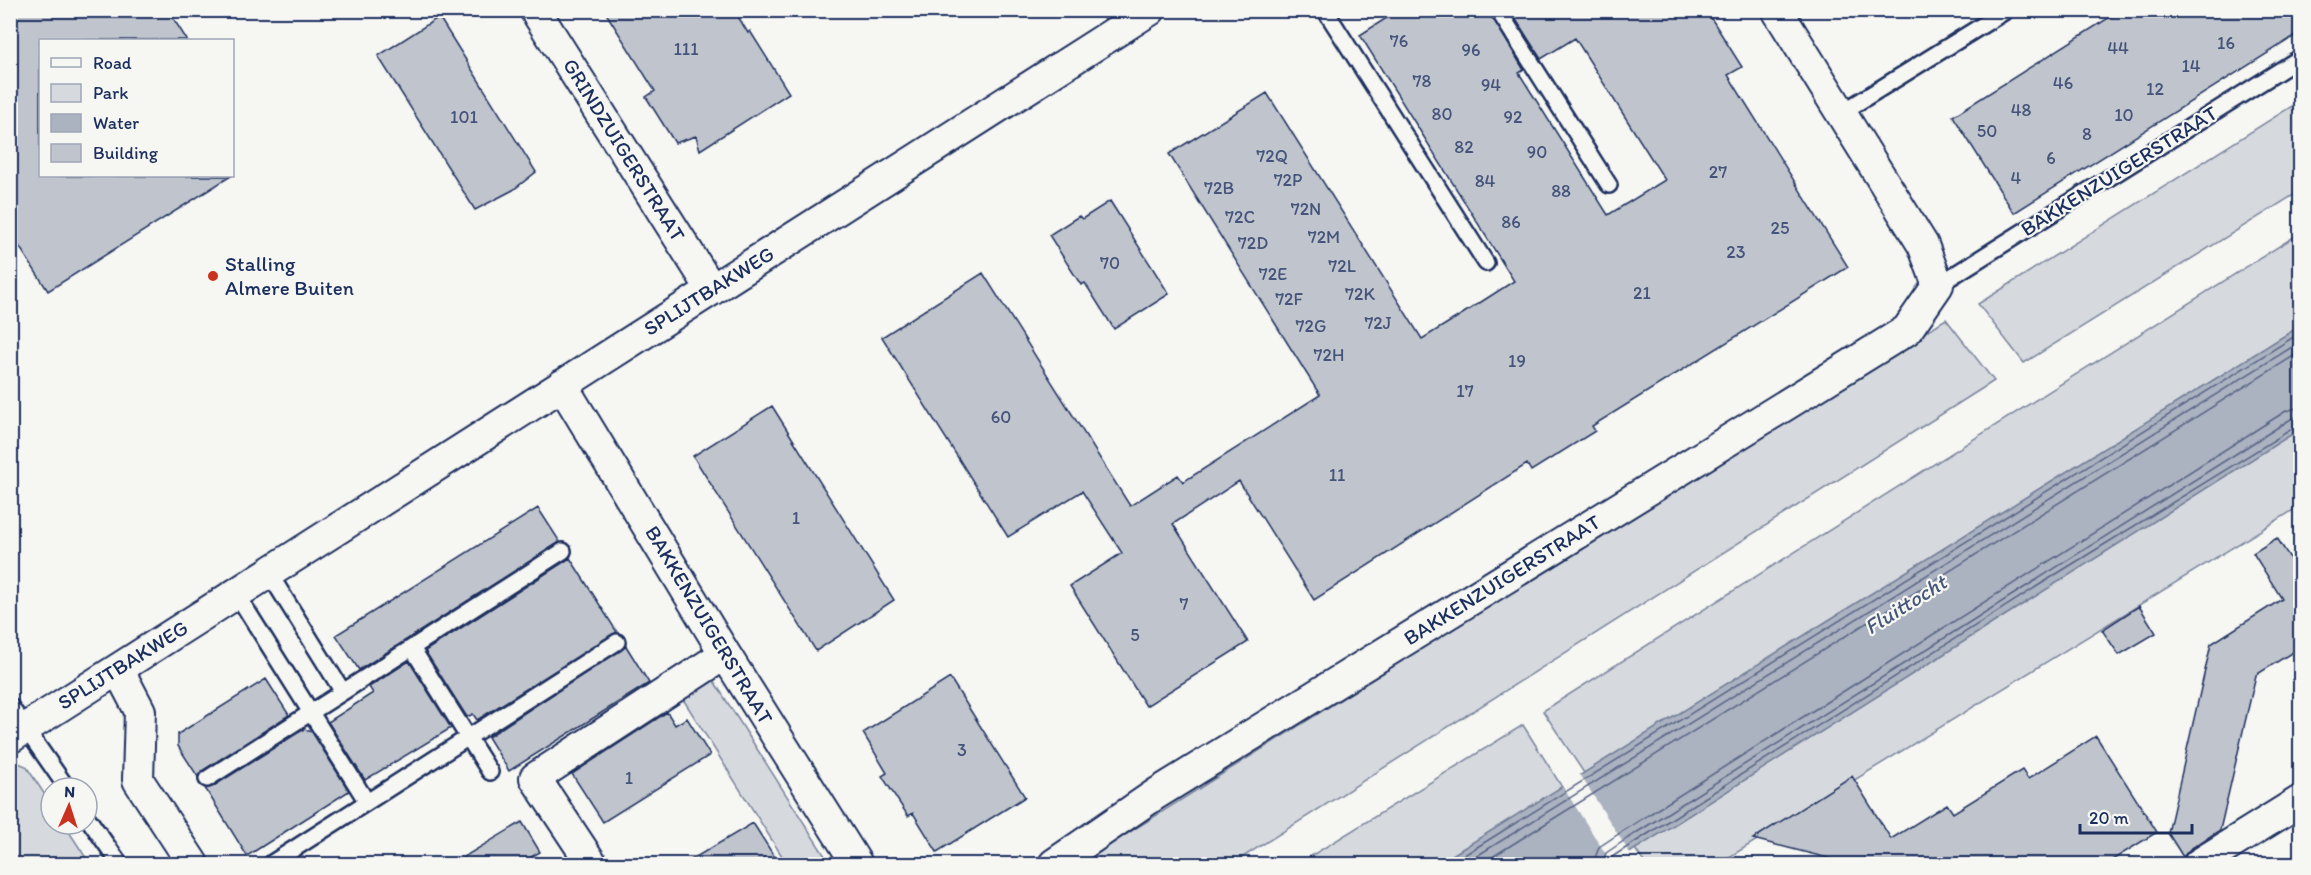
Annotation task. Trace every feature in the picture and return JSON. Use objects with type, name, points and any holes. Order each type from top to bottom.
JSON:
[{"type":"street","name":"GRINDZUIGERSTRAAT","points":[[535,10],[712,290]]},
{"type":"street","name":"SPLIJTBAKWEG","points":[[16,724],[118,669],[1150,10]]},
{"type":"street","points":[[1778,10],[1923,245],[1938,285]]},
{"type":"street","name":"BAKKENZUIGERSTRAAT","points":[[1054,864],[1156,794],[1907,330],[1938,285]]},
{"type":"street","name":"BAKKENZUIGERSTRAAT","points":[[562,385],[725,654],[857,864]]},
{"type":"street","points":[[592,864],[535,778],[725,654]]},
{"type":"street","points":[[118,669],[140,711],[138,780],[193,864]]},
{"type":"street","points":[[2199,864],[2301,801]]},
{"type":"lane","points":[[1325,10],[1486,263]]},
{"type":"lane","points":[[1498,10],[1609,185]]},
{"type":"lane","points":[[1841,113],[2007,10]]},
{"type":"lane","name":"BAKKENZUIGERSTRAAT","points":[[1938,285],[2301,57]]},
{"type":"lane","points":[[207,779],[563,551]]},
{"type":"lane","points":[[269,573],[344,692]]},
{"type":"lane","points":[[236,593],[368,802]]},
{"type":"lane","points":[[272,863],[617,642]]},
{"type":"lane","points":[[412,648],[490,772]]},
{"type":"lane","points":[[16,724],[57,776]]},
{"type":"lane","points":[[99,834],[120,864]]},
{"type":"green space","points":[[2300,101],[2300,191],[2024,363],[1978,304]]},
{"type":"green space","points":[[2300,233],[2300,326],[1584,773],[1543,711]]},
{"type":"green space","points":[[1946,319],[1994,381],[1232,864],[1079,864]]},
{"type":"green space","points":[[2300,429],[2300,506],[1718,864],[1645,864],[1635,849]]},
{"type":"green space","points":[[712,678],[830,864],[787,864],[681,696]]},
{"type":"green space","points":[[1523,725],[1562,787],[1438,864],[1298,864]]},
{"type":"green space","points":[[11,760],[26,766],[39,786],[39,836],[72,836],[90,864],[11,864]]},
{"type":"water","name":"Fluittocht","points":[[2300,326],[2300,429],[1612,864],[1438,864]]},
{"type":"pier","points":[[1579,773],[1631,855],[1617,864],[1612,864],[1561,784]]},
{"type":"building","points":[[10,10],[168,10],[186,39],[39,39],[39,177],[229,177],[48,291],[10,232]]},
{"type":"building","points":[[604,10],[734,10],[789,93],[700,150],[696,136],[675,143],[646,97],[655,91]]},
{"type":"building","points":[[1399,10],[1488,10],[1524,70],[1519,73],[1608,215],[1665,180],[1575,38],[1541,59],[1510,10],[1706,10],[1742,67],[1728,75],[1848,267],[1592,426],[1595,431],[1531,471],[1527,464],[1314,600],[1239,481],[1173,524],[1248,642],[1146,706],[1070,586],[1122,553],[1082,491],[1008,537],[882,337],[983,273],[1130,506],[1178,475],[1183,482],[1320,395],[1169,154],[1267,93],[1422,339],[1456,318],[1514,281],[1360,35]]},
{"type":"building","points":[[2121,10],[2301,10],[2301,32],[2014,213],[1953,116]]},
{"type":"building","points":[[439,17],[536,172],[513,190],[475,210],[378,56]]},
{"type":"building","points":[[1110,201],[1169,294],[1114,329],[1085,283],[1081,285],[1049,235],[1079,216],[1082,219]]},
{"type":"building","points":[[772,406],[894,600],[816,651],[693,456]]},
{"type":"building","points":[[538,508],[560,542],[359,670],[336,635]]},
{"type":"building","points":[[2277,538],[2301,575],[2301,647],[2256,675],[2220,830],[2190,849],[2183,857],[2168,833],[2211,644],[2282,599],[2253,553]]},
{"type":"building","points":[[570,558],[617,632],[477,720],[473,714],[467,717],[425,651]]},
{"type":"building","points":[[2139,606],[2156,633],[2119,655],[2102,630]]},
{"type":"building","points":[[626,646],[649,683],[509,771],[488,737]]},
{"type":"building","points":[[409,661],[451,728],[365,780],[328,722],[373,693],[369,687]]},
{"type":"building","points":[[950,678],[1025,797],[937,852],[913,813],[908,816],[882,776],[887,773],[863,733]]},
{"type":"building","points":[[266,679],[289,715],[202,771],[198,777],[178,746],[178,734]]},
{"type":"building","points":[[667,712],[675,725],[687,718],[710,755],[603,822],[572,774]]},
{"type":"building","points":[[304,729],[312,732],[349,791],[247,856],[205,788],[212,787]]},
{"type":"building","points":[[2096,736],[2157,832],[2106,864],[1851,864],[1753,839],[1852,776],[1891,839],[1947,804],[1953,813],[2022,770],[2028,779]]},
{"type":"building","points":[[522,822],[540,852],[519,864],[452,864]]},
{"type":"building","points":[[753,823],[779,864],[684,864]]},
{"type":"place","name":"Stalling Almere Buiten","points":[[213,276]]}]
